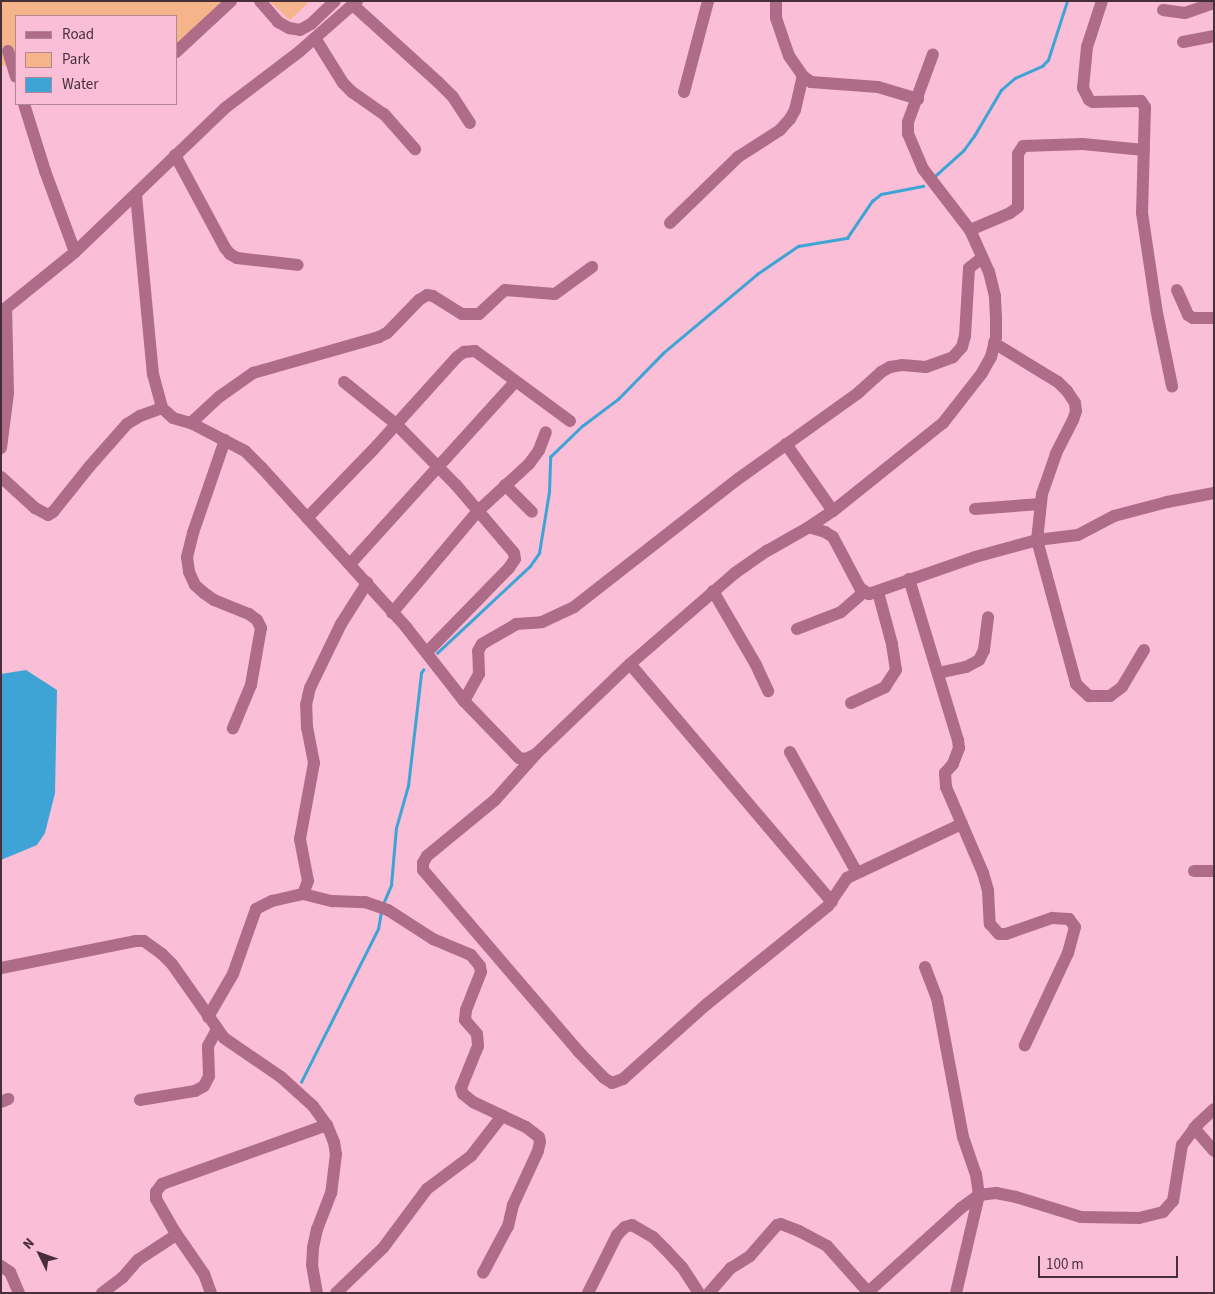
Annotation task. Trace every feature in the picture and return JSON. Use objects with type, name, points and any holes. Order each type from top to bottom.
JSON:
[{"type":"street","points":[[178,50],[231,1]]},
{"type":"street","points":[[260,1],[278,22],[288,28],[300,30],[311,24],[335,1]]},
{"type":"street","points":[[684,92],[708,1]]},
{"type":"street","points":[[776,1],[776,18],[789,56],[803,76],[811,82],[878,87],[918,99]]},
{"type":"street","points":[[1102,1],[1087,46],[1082,88],[1089,100],[1093,102],[1134,100],[1144,103],[1137,149],[1142,213],[1157,313],[1172,386]]},
{"type":"street","points":[[1,448],[8,393],[4,310],[75,252],[225,108],[315,38],[355,3],[453,97],[470,123]]},
{"type":"street","points":[[1163,10],[1185,13],[1214,3]]},
{"type":"street","points":[[1182,42],[1214,36]]},
{"type":"street","points":[[315,38],[343,83],[352,92],[384,114],[415,149]]},
{"type":"street","points":[[9,52],[15,73]]},
{"type":"street","points":[[932,54],[918,99],[908,122],[908,134],[923,169],[970,230],[989,272],[995,296],[994,343],[991,357],[982,373],[943,423],[833,511],[766,550],[714,591],[630,664],[536,754],[495,800],[427,856],[423,863],[423,870],[539,1006],[607,1081],[617,1082],[623,1079],[707,1004],[832,902],[842,883],[856,873],[962,824]]},
{"type":"street","points":[[670,223],[738,157],[780,130],[790,119],[795,110],[803,76]]},
{"type":"street","points":[[24,105],[45,171],[75,252]]},
{"type":"street","points":[[970,230],[1010,213],[1018,207],[1018,154],[1023,146],[1083,144],[1137,149]]},
{"type":"street","points":[[175,155],[230,254],[254,260],[298,265]]},
{"type":"street","points":[[136,194],[153,374],[162,408],[173,418],[191,423],[245,451],[367,583],[427,652],[464,700],[519,758],[526,759],[536,754]]},
{"type":"street","points":[[464,700],[479,674],[478,651],[482,644],[516,624],[542,622],[574,607],[786,444],[822,420],[890,367],[902,365],[926,367],[942,363],[959,351],[962,347],[966,328],[968,274],[973,264],[982,258]]},
{"type":"street","points":[[191,423],[219,398],[253,373],[379,337],[387,333],[419,300],[427,296],[433,296],[462,314],[479,314],[505,290],[555,294],[592,267]]},
{"type":"street","points":[[1177,290],[1188,315],[1193,318],[1214,318]]},
{"type":"street","points":[[994,343],[1058,382],[1068,391],[1075,403],[1076,411],[1073,420],[1056,454],[1040,504],[1036,540],[1070,667],[1080,689],[1089,696],[1110,696],[1122,687],[1144,650]]},
{"type":"street","points":[[307,518],[457,357],[464,352],[475,351],[570,421]]},
{"type":"street","points":[[344,382],[396,424],[510,546],[515,559],[509,568],[427,652]]},
{"type":"street","points":[[350,564],[515,382]]},
{"type":"street","points":[[1,477],[35,508],[48,515],[53,512],[127,424],[140,416],[162,408]]},
{"type":"street","points":[[392,612],[478,511],[529,464],[539,450],[546,432]]},
{"type":"street","points":[[225,440],[193,533],[187,557],[189,572],[195,585],[214,600],[249,614],[257,620],[261,628],[250,685],[233,728]]},
{"type":"street","points":[[786,444],[833,511]]},
{"type":"street","points":[[505,485],[532,512]]},
{"type":"street","points":[[808,527],[825,532],[833,537],[864,592],[869,594],[974,557],[1036,540],[1078,535],[1114,516],[1171,501],[1214,493]]},
{"type":"street","points":[[975,509],[1040,504]]},
{"type":"street","points":[[909,579],[959,748],[944,777],[988,891],[990,924],[999,934],[1006,934],[1042,921],[1062,918],[1073,921],[1075,927],[1068,953],[1025,1046]]},
{"type":"street","points":[[303,894],[308,882],[300,839],[314,763],[307,728],[306,705],[310,688],[341,624],[367,583]]},
{"type":"street","points":[[714,591],[756,665],[768,691]]},
{"type":"street","points":[[797,629],[841,612],[864,592]]},
{"type":"street","points":[[851,703],[884,687],[896,670],[892,644],[878,592]]},
{"type":"street","points":[[938,673],[966,667],[979,660],[984,650],[988,617]]},
{"type":"street","points":[[630,664],[832,902]]},
{"type":"street","points":[[790,752],[856,873]]},
{"type":"street","points":[[1194,871],[1214,871]]},
{"type":"street","points":[[208,1017],[233,974],[256,909],[272,901],[303,894],[332,901],[365,902],[383,908],[433,939],[472,955],[480,966],[479,979],[465,1015],[465,1020],[476,1034],[478,1046],[462,1088],[466,1098],[533,1132],[540,1142],[538,1151],[513,1205],[508,1226],[483,1273]]},
{"type":"street","points":[[1,968],[136,941],[144,942],[162,954],[172,964],[224,1038],[281,1077],[313,1106],[327,1125],[334,1142],[336,1154],[331,1193],[317,1229],[313,1248],[312,1265],[317,1293]]},
{"type":"street","points":[[925,967],[937,998],[963,1137],[976,1174],[979,1195],[956,1293]]},
{"type":"street","points":[[140,1100],[195,1091],[204,1086],[209,1076],[208,1046],[216,1029]]},
{"type":"street","points":[[709,1293],[731,1268],[750,1256],[777,1224],[798,1230],[827,1246],[868,1292],[961,1208],[979,1195],[996,1193],[1016,1197],[1081,1217],[1152,1216],[1163,1212],[1173,1201],[1182,1145],[1194,1128],[1214,1109]]},
{"type":"street","points":[[336,1293],[383,1248],[427,1190],[471,1156],[502,1116]]},
{"type":"street","points":[[211,1293],[204,1274],[176,1234],[156,1199],[156,1192],[162,1184],[327,1125]]},
{"type":"street","points":[[1194,1128],[1214,1151]]},
{"type":"street","points":[[588,1293],[617,1235],[625,1227],[632,1225],[653,1237],[666,1250],[682,1267],[699,1293]]},
{"type":"street","points":[[102,1293],[122,1277],[138,1260],[176,1234]]},
{"type":"street","points":[[1,1266],[10,1272],[19,1293]]},
{"type":"green space","points":[[1,1],[223,1],[178,42],[178,15],[15,15],[15,65],[1,66]]},
{"type":"green space","points":[[269,1],[310,1],[290,20]]},
{"type":"water","points":[[26,670],[57,690],[55,793],[45,833],[37,845],[1,860],[1,674]]},
{"type":"waterway","points":[[935,176],[963,151],[1001,90],[1015,78],[1042,66],[1048,60],[1067,1]]},
{"type":"waterway","points":[[437,653],[530,566],[539,553],[549,492],[550,457],[582,426],[618,399],[663,353],[757,274],[798,246],[847,238],[872,201],[881,194],[923,186]]},
{"type":"waterway","points":[[383,904],[391,885],[396,828],[408,786],[421,673],[423,670]]},
{"type":"waterway","points":[[301,1082],[378,929],[381,912]]}]
